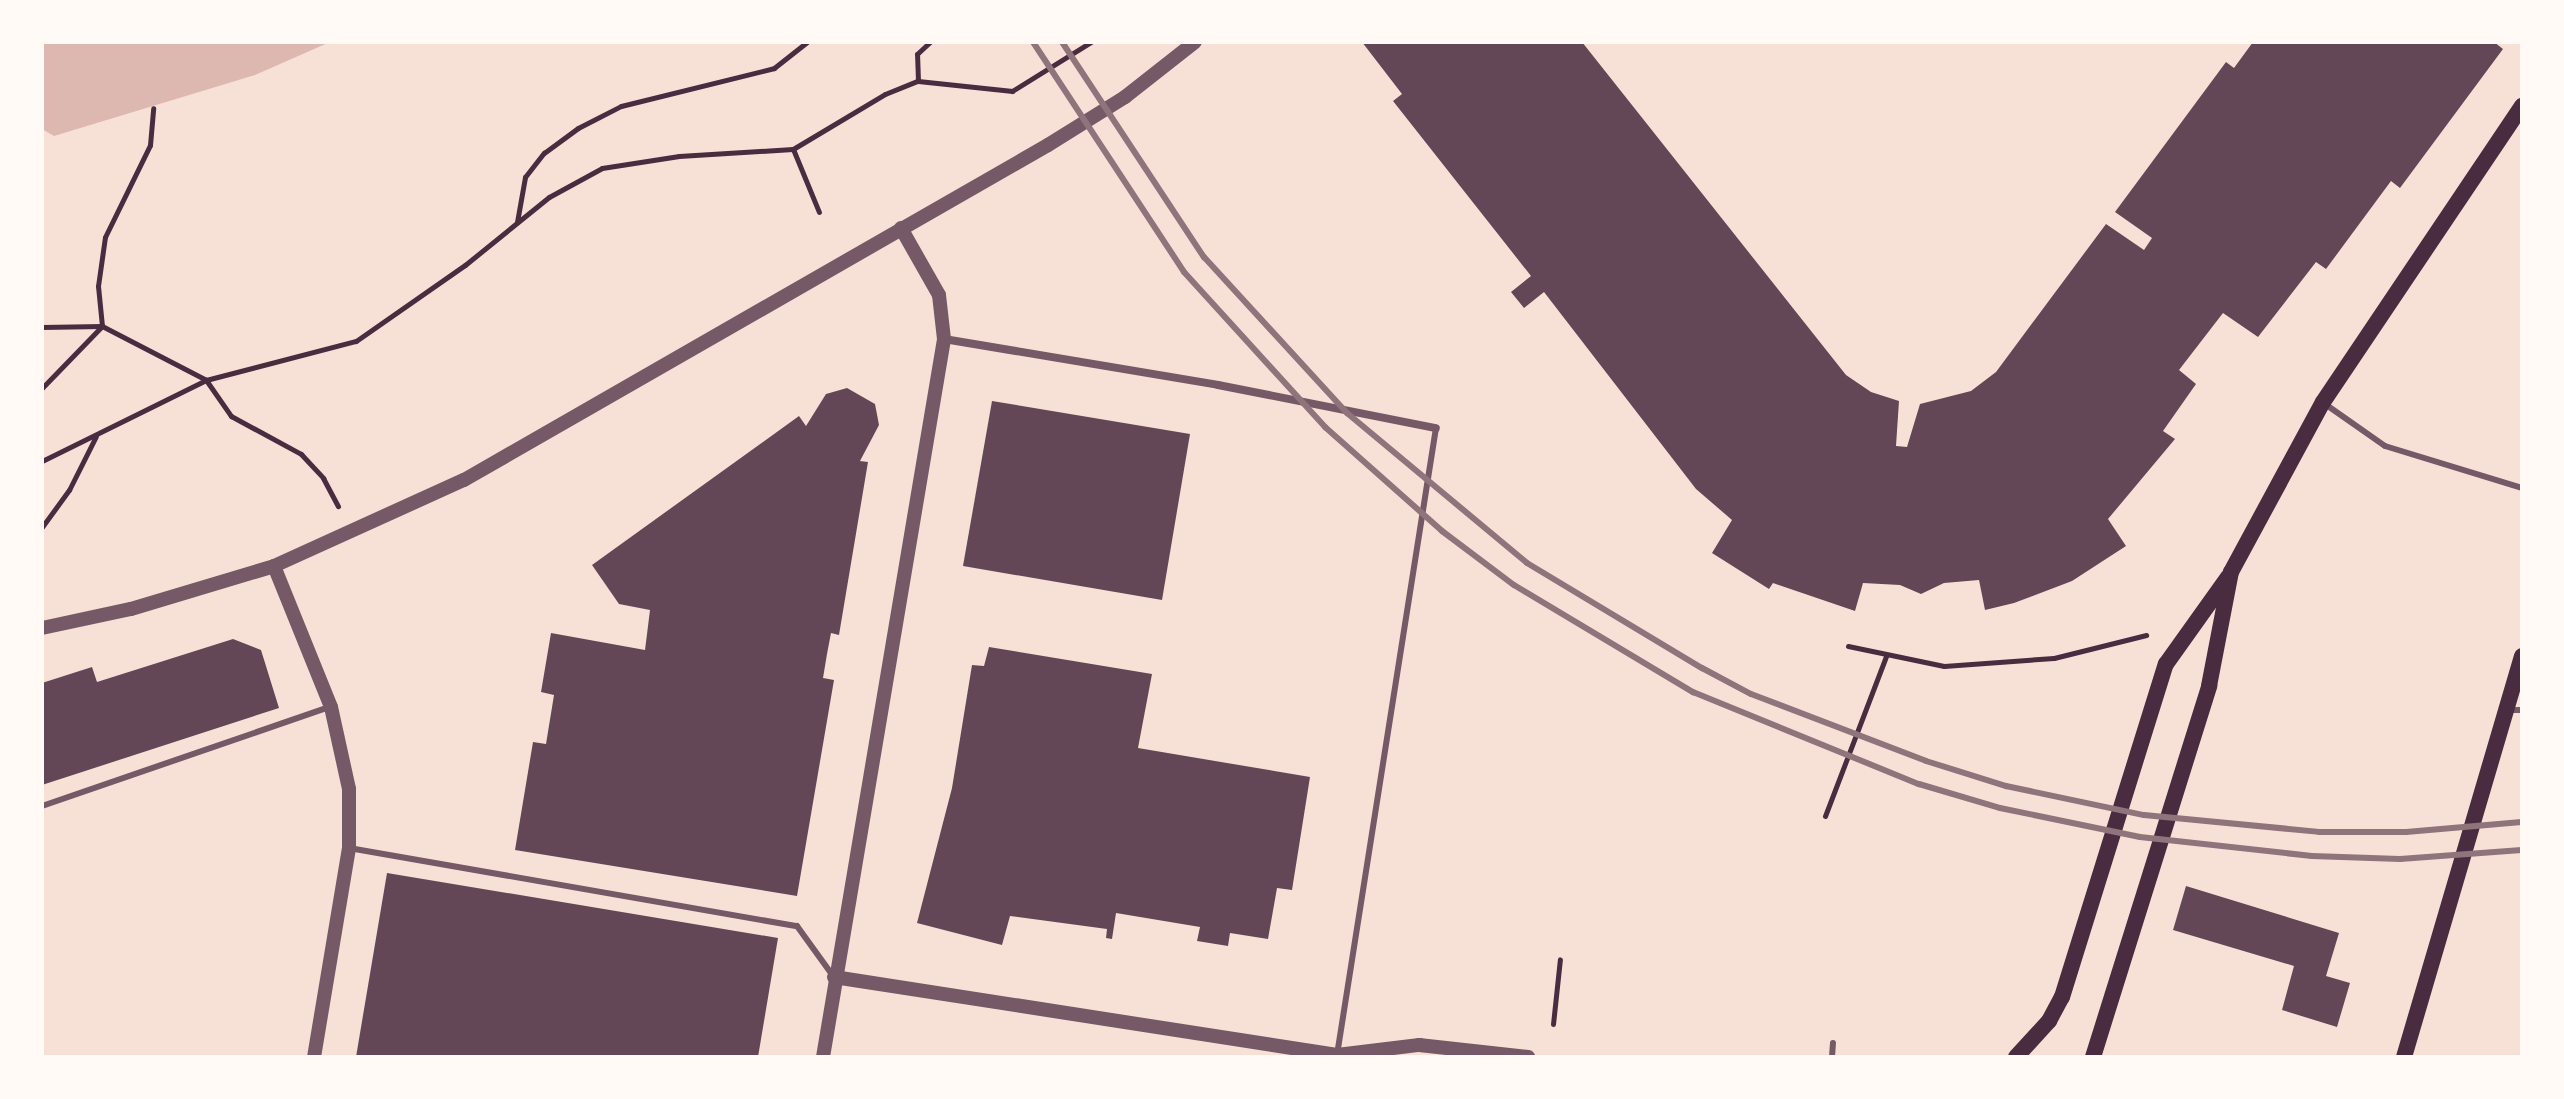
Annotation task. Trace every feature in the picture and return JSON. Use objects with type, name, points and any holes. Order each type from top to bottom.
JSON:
[{"type":"main road","points":[[2016,1057],[2049,1021],[2062,997],[2166,664],[2231,572],[2323,402],[2522,106]]},
{"type":"main road","points":[[2093,1057],[2209,686],[2231,572]]},
{"type":"main road","points":[[2404,1057],[2522,656]]},
{"type":"street","points":[[42,628],[131,609],[274,566],[464,480],[1125,97],[1195,42]]},
{"type":"street","points":[[823,1057],[834,977],[944,339],[939,295],[901,228]]},
{"type":"street","points":[[944,339],[1218,385],[1436,428]]},
{"type":"street","points":[[274,566],[331,707],[349,789],[349,848],[314,1057]]},
{"type":"street","points":[[834,977],[1339,1056],[1419,1045],[1528,1057]]},
{"type":"lane","points":[[2323,402],[2385,446],[2522,488]]},
{"type":"lane","points":[[1339,1056],[1436,428]]},
{"type":"lane","points":[[42,806],[331,707]]},
{"type":"lane","points":[[2504,710],[2522,710]]},
{"type":"lane","points":[[349,848],[797,926],[834,977]]},
{"type":"lane","points":[[1832,1057],[1833,1043]]},
{"type":"path","points":[[516,223],[525,177],[544,153],[578,128],[621,106],[774,68],[807,42]]},
{"type":"path","points":[[918,81],[917,54],[930,42]]},
{"type":"path","points":[[42,461],[206,380],[356,341],[567,185],[602,168],[679,156],[793,149],[885,94],[918,81],[1012,91],[1091,42]]},
{"type":"path","points":[[42,388],[102,326],[98,286],[102,248],[150,145],[153,108]]},
{"type":"path","points":[[793,149],[819,212]]},
{"type":"path","points":[[42,327],[102,326],[206,380],[231,416],[301,454],[323,478],[338,506]]},
{"type":"path","points":[[42,527],[69,490],[96,436]]},
{"type":"path","points":[[1848,646],[1944,666],[2054,658],[2146,635]]},
{"type":"path","points":[[1825,816],[1886,656]]},
{"type":"path","points":[[1553,1024],[1560,959]]},
{"type":"shaded area","points":[[42,42],[330,42],[255,75],[54,136],[42,129]]},
{"type":"building","points":[[1362,42],[1582,42],[1846,375],[1871,392],[1899,401],[1896,446],[1907,447],[1920,404],[1971,391],[1996,372],[2106,224],[2144,250],[2152,238],[2115,212],[2226,62],[2234,68],[2253,42],[2494,42],[2503,49],[2400,188],[2391,181],[2326,269],[2316,262],[2258,337],[2223,313],[2179,370],[2196,384],[2163,431],[2175,439],[2108,519],[2126,546],[2072,581],[2014,603],[1985,610],[1979,580],[1944,583],[1921,594],[1900,585],[1863,583],[1855,611],[1773,583],[1769,589],[1712,553],[1732,520],[1696,489],[1544,292],[1524,308],[1511,292],[1531,276],[1393,101],[1402,94]]},
{"type":"building","points":[[847,388],[875,404],[879,425],[860,461],[868,462],[839,635],[831,633],[823,678],[834,680],[797,896],[515,850],[533,742],[546,744],[554,695],[541,692],[551,633],[645,650],[650,610],[619,604],[592,565],[799,416],[806,426],[826,394]]},
{"type":"building","points":[[992,401],[1190,434],[1162,600],[963,566]]},
{"type":"building","points":[[233,639],[261,650],[279,708],[42,785],[42,683],[92,667],[97,682]]},
{"type":"building","points":[[989,647],[1152,674],[1138,748],[1310,777],[1292,890],[1277,888],[1268,939],[1230,933],[1228,946],[1197,941],[1200,927],[1116,913],[1112,939],[1106,938],[1107,929],[1010,916],[1002,945],[917,923],[952,788],[972,665],[984,666]]},
{"type":"building","points":[[387,873],[778,938],[758,1057],[356,1057]]},
{"type":"building","points":[[2186,886],[2339,933],[2326,976],[2350,983],[2337,1027],[2282,1010],[2294,966],[2173,930]]},
{"type":"railway","points":[[1033,42],[1184,272],[1325,427],[1442,531],[1514,585],[1693,692],[1919,784],[2000,808],[2140,837],[2312,856],[2400,859],[2522,850]]},
{"type":"railway","points":[[1062,42],[1204,257],[1347,413],[1527,563],[1702,668],[1751,694],[1926,761],[2006,786],[2144,815],[2319,832],[2406,832],[2522,822]]}]
